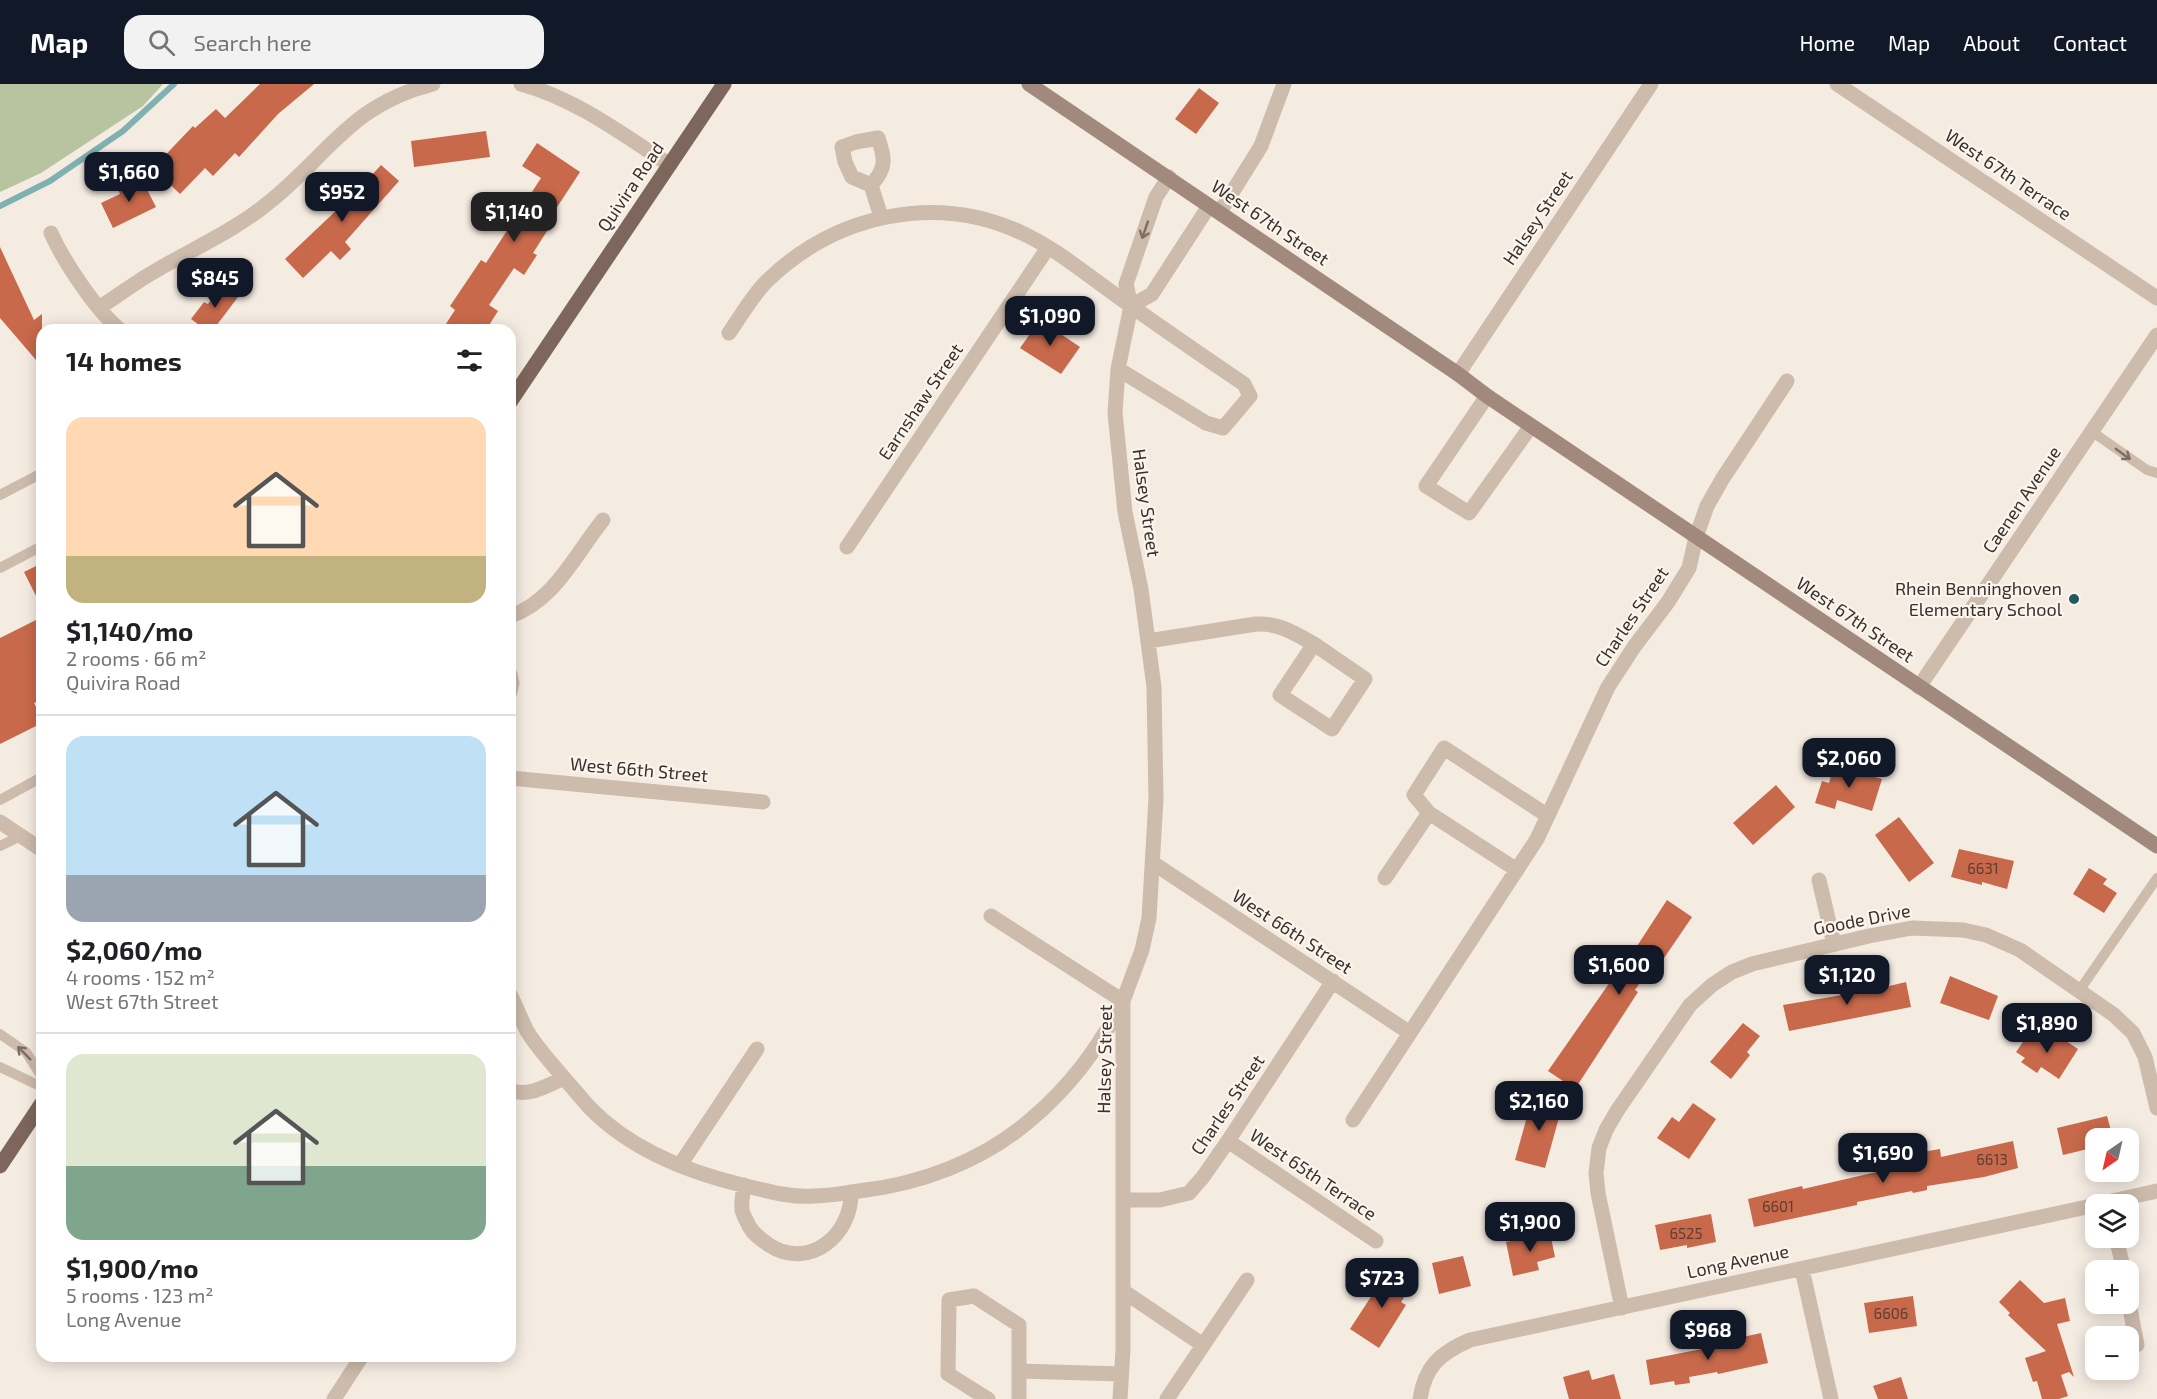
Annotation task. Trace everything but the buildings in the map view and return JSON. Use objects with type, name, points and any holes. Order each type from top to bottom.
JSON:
[{"type":"main road","name":"Quivira Road","points":[[516,393],[724,84]]},
{"type":"main road","points":[[0,1166],[36,1112]]},
{"type":"street","points":[[100,307],[155,270],[216,239],[273,200],[341,132],[363,114],[388,99],[433,84]]},
{"type":"street","points":[[521,84],[565,99],[670,165]]},
{"type":"street","name":"West 67th Street","points":[[1029,84],[1169,177],[1531,426],[2157,846]]},
{"type":"street","points":[[1131,306],[1152,294],[1261,146],[1284,84]]},
{"type":"street","name":"Halsey Street","points":[[1458,374],[1651,84]]},
{"type":"street","name":"West 67th Terrace","points":[[1837,84],[2157,298]]},
{"type":"street","name":"Halsey Street","points":[[1120,1399],[1123,1291],[1123,1001],[1142,950],[1147,928],[1156,799],[1154,687],[1141,590],[1125,512],[1115,413],[1118,369],[1131,306],[1126,284],[1156,197],[1169,177]]},
{"type":"street","points":[[871,185],[881,217]]},
{"type":"street","points":[[729,333],[765,283],[789,261],[820,241],[850,226],[881,217],[936,213],[978,219],[1023,233],[1244,384],[1250,396],[1223,428],[1206,423],[1118,369]]},
{"type":"street","points":[[51,233],[63,258],[115,324]]},
{"type":"street","name":"Earnshaw Street","points":[[847,547],[1047,249]]},
{"type":"street","name":"Caenen Avenue","points":[[1919,687],[2157,334]]},
{"type":"street","name":"Charles Street","points":[[1353,1120],[1537,839],[1608,687],[1634,647],[1668,602],[1689,567],[1707,506],[1787,381]]},
{"type":"street","points":[[1487,396],[1426,486],[1469,513],[1531,426]]},
{"type":"street","points":[[516,612],[539,599],[563,575],[603,520]]},
{"type":"street","points":[[1148,641],[1256,624],[1270,623],[1284,627],[1314,644],[1365,679],[1332,729],[1280,695],[1314,644]]},
{"type":"street","points":[[1517,870],[1430,813],[1414,795],[1444,748],[1548,816]]},
{"type":"street","name":"West 66th Street","points":[[516,779],[764,802]]},
{"type":"street","points":[[1385,878],[1430,813]]},
{"type":"street","points":[[0,822],[36,846]]},
{"type":"street","name":"West 66th Street","points":[[1153,863],[1410,1033]]},
{"type":"street","points":[[1820,880],[1834,944]]},
{"type":"street","points":[[516,1006],[538,1047],[591,1109],[628,1138],[656,1155],[705,1176],[784,1195],[812,1197],[916,1182],[958,1166],[1001,1141],[1034,1117],[1067,1084],[1103,1039],[1123,1001],[991,916]]},
{"type":"street","name":"Goode Drive","points":[[1622,1308],[1598,1193],[1596,1173],[1599,1148],[1606,1130],[1690,1005],[1712,985],[1732,972],[1752,964],[1912,928],[1964,930],[1986,935],[2020,950],[2114,1015],[2133,1033],[2145,1057],[2157,1108]]},
{"type":"street","name":"Charles Street","points":[[1123,1200],[1160,1200],[1189,1193],[1228,1141],[1333,981]]},
{"type":"street","points":[[680,1165],[757,1049]]},
{"type":"street","points":[[516,1093],[538,1090],[564,1078]]},
{"type":"street","name":"West 65th Terrace","points":[[1228,1141],[1376,1241]]},
{"type":"street","points":[[744,1185],[742,1210],[754,1234],[780,1252],[802,1254],[829,1244],[841,1230],[852,1204],[851,1192]]},
{"type":"street","name":"Long Avenue","points":[[2139,1195],[2157,1191]]},
{"type":"street","name":"Long Avenue","points":[[1420,1399],[1422,1383],[1435,1361],[1450,1348],[1470,1340],[2085,1208]]},
{"type":"street","points":[[1802,1269],[1831,1399]]},
{"type":"street","points":[[1167,1399],[1247,1280]]},
{"type":"street","points":[[1123,1291],[1203,1345]]},
{"type":"street","points":[[988,1399],[948,1374],[949,1300],[974,1296],[1019,1325],[1018,1399]]},
{"type":"street","points":[[334,1399],[358,1362]]},
{"type":"street","points":[[1019,1371],[1121,1374]]},
{"type":"lane","points":[[2091,431],[2147,471],[2157,473]]},
{"type":"lane","points":[[0,495],[36,476]]},
{"type":"lane","points":[[0,568],[36,549]]},
{"type":"lane","points":[[0,800],[36,780]]},
{"type":"lane","points":[[0,846],[21,836]]},
{"type":"lane","points":[[2079,991],[2157,878]]},
{"type":"lane","points":[[0,1034],[26,1052],[36,1068]]},
{"type":"lane","points":[[0,1067],[36,1084]]},
{"type":"green space","points":[[0,84],[163,84],[143,106],[41,173],[0,192]]},
{"type":"waterway","points":[[0,206],[50,181],[123,131],[174,84]]},
{"type":"place","name":"Rhein Benninghoven Elementary School","points":[[2074,599]]}]
